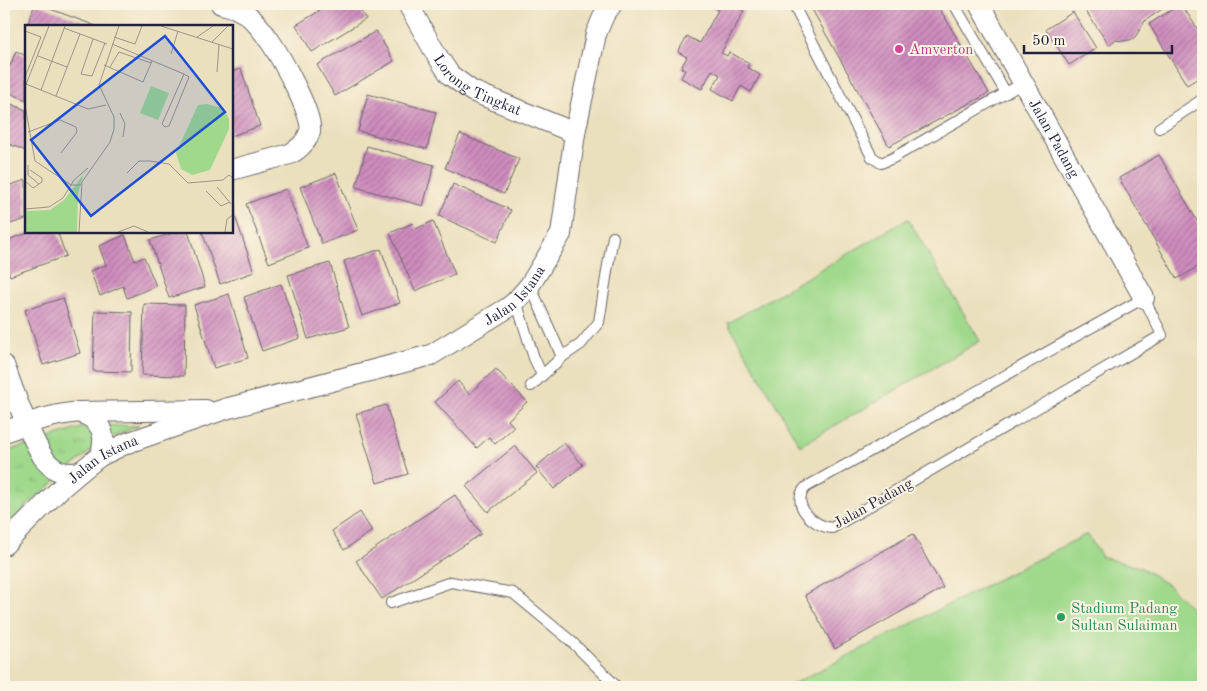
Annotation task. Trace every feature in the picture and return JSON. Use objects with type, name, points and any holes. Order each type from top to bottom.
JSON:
[{"type":"street","points":[[221,4],[231,6],[250,18],[267,36],[293,80],[310,122],[310,132],[304,142],[290,154],[232,170]]},
{"type":"street","name":"Lorong Tingkat","points":[[408,4],[450,75],[472,91],[575,134]]},
{"type":"street","name":"Jalan Istana","points":[[4,545],[61,488],[80,472],[100,456],[127,443],[225,409],[431,355],[516,301],[530,285],[561,234],[575,134],[596,34],[604,15],[612,4]]},
{"type":"street","name":"Jalan Padang","points":[[979,4],[1015,88],[1144,298]]},
{"type":"street","points":[[4,365],[25,423],[45,461],[52,468],[61,472],[71,474],[80,472]]},
{"type":"street","name":"Jalan Istana","points":[[4,432],[25,423],[78,412],[225,409]]},
{"type":"street","points":[[78,412],[87,415],[101,428],[104,438],[100,456]]},
{"type":"lane","points":[[793,4],[872,157],[881,163],[1015,88],[954,4]]},
{"type":"lane","points":[[1159,128],[1203,98]]},
{"type":"lane","points":[[531,386],[562,357],[581,344],[599,322],[614,237]]},
{"type":"lane","points":[[530,285],[562,357]]},
{"type":"lane","name":"Jalan Padang","points":[[1144,298],[1162,335],[832,528],[820,526],[805,512],[800,496],[806,487],[1144,298]]},
{"type":"lane","points":[[516,301],[534,358],[542,375]]},
{"type":"lane","points":[[391,603],[451,582],[514,594],[571,641],[617,687]]},
{"type":"green space","points":[[908,219],[980,341],[800,446],[728,323]]},
{"type":"green space","points":[[91,425],[139,426],[102,441],[23,509],[4,533],[4,452]]},
{"type":"green space","name":"Stadium Padang Sultan Sulaiman","points":[[1087,534],[1102,557],[1142,568],[1168,585],[1189,606],[1203,628],[1203,687],[787,687]]},
{"type":"building","points":[[35,4],[37,4],[93,25],[27,25]]},
{"type":"building","points":[[331,4],[356,4],[366,19],[312,52],[296,25]]},
{"type":"building","points":[[707,4],[731,4],[744,11],[721,53],[727,56],[729,52],[749,63],[747,67],[760,75],[751,92],[741,86],[733,101],[712,89],[720,75],[712,70],[702,89],[681,78],[685,70],[681,68],[687,57],[678,52],[687,36],[700,43],[718,10]]},
{"type":"building","name":"Amverton","points":[[809,4],[937,4],[989,93],[889,146]]},
{"type":"building","points":[[1081,4],[1163,4],[1165,7],[1145,21],[1134,39],[1115,40],[1109,45]]},
{"type":"building","points":[[1181,4],[1203,37],[1203,75],[1187,85],[1149,24]]},
{"type":"building","points":[[1073,12],[1096,48],[1069,65],[1046,29]]},
{"type":"building","points":[[376,31],[394,61],[335,96],[317,65]]},
{"type":"building","points":[[16,51],[25,56],[25,100],[4,90],[4,81]]},
{"type":"building","points":[[241,69],[260,126],[232,136],[232,72]]},
{"type":"building","points":[[368,94],[436,112],[427,149],[358,131]]},
{"type":"building","points":[[4,101],[25,110],[25,151],[4,142]]},
{"type":"building","points":[[460,134],[519,159],[504,194],[445,168]]},
{"type":"building","points":[[367,146],[434,165],[423,206],[356,187]]},
{"type":"building","points":[[1159,155],[1203,231],[1203,264],[1177,279],[1119,178]]},
{"type":"building","points":[[336,173],[358,230],[322,244],[300,187]]},
{"type":"building","points":[[25,180],[25,219],[4,226],[4,187]]},
{"type":"building","points":[[453,184],[511,210],[497,242],[439,216]]},
{"type":"building","points":[[286,189],[308,248],[269,263],[246,204]]},
{"type":"building","points":[[232,207],[254,272],[220,284],[202,232],[232,232]]},
{"type":"building","points":[[433,221],[455,274],[415,291],[390,233],[413,223],[416,229]]},
{"type":"building","points":[[31,232],[57,232],[66,256],[10,276],[4,259],[4,241]]},
{"type":"building","points":[[177,232],[188,232],[205,287],[169,298],[150,240]]},
{"type":"building","points":[[125,235],[135,261],[144,257],[156,286],[127,298],[123,286],[100,296],[90,271],[106,265],[99,246]]},
{"type":"building","points":[[381,249],[400,303],[362,316],[344,261]]},
{"type":"building","points":[[330,263],[349,327],[308,339],[288,275]]},
{"type":"building","points":[[281,284],[300,338],[262,351],[244,297]]},
{"type":"building","points":[[229,294],[248,358],[214,368],[194,305]]},
{"type":"building","points":[[63,298],[80,353],[43,365],[25,310]]},
{"type":"building","points":[[144,304],[185,305],[184,376],[142,375]]},
{"type":"building","points":[[95,311],[132,312],[131,372],[93,371]]},
{"type":"building","points":[[496,369],[527,402],[508,420],[514,427],[495,444],[489,437],[477,448],[435,402],[458,381],[469,394]]},
{"type":"building","points":[[386,405],[408,474],[377,483],[356,414]]},
{"type":"building","points":[[564,443],[583,465],[554,489],[536,467]]},
{"type":"building","points":[[515,446],[537,473],[488,512],[466,486]]},
{"type":"building","points":[[455,495],[481,534],[382,599],[356,561]]},
{"type":"building","points":[[360,512],[372,531],[344,550],[332,531]]},
{"type":"building","points":[[913,534],[943,588],[835,649],[805,595]]},
{"type":"place","name":"Amverton","points":[[899,49]]},
{"type":"place","name":"Stadium Padang Sultan Sulaiman","points":[[1061,617]]}]
